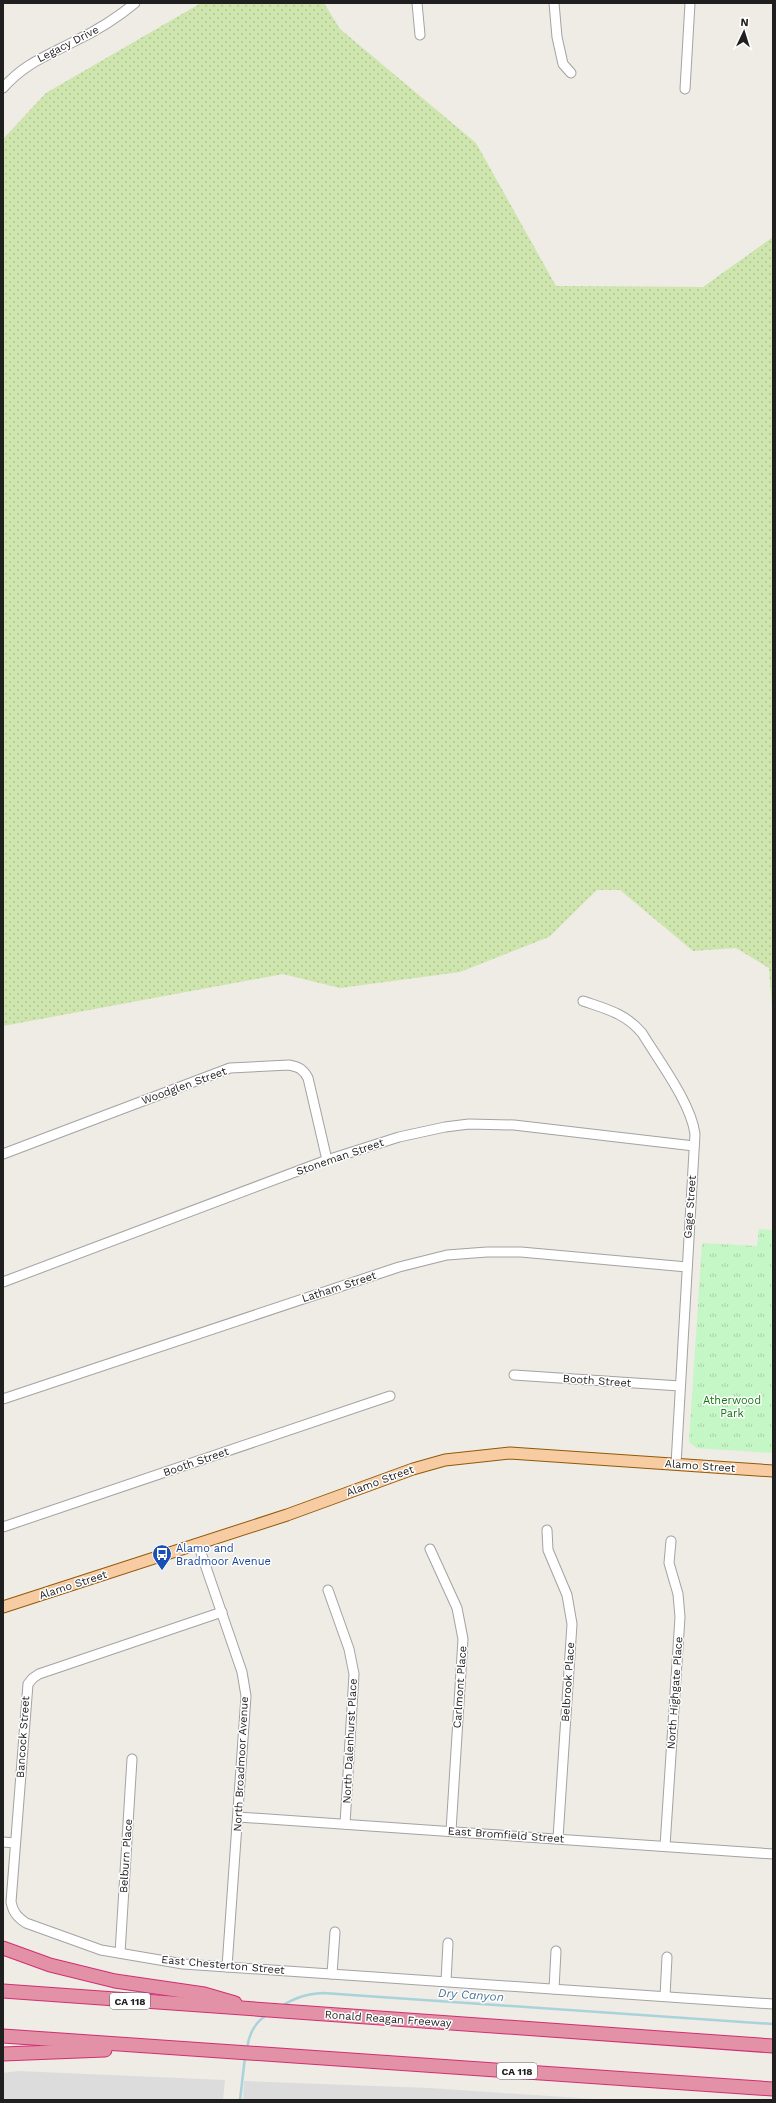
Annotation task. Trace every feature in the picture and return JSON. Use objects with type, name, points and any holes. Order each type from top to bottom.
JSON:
[{"type":"highway","points":[[3,1948],[50,1965],[108,1979],[204,1994],[258,2010]]},
{"type":"highway","name":"Ronald Reagan Freeway","points":[[3,1992],[773,2046]]},
{"type":"highway","name":"CA 118","points":[[3,2036],[773,2089]]},
{"type":"highway","points":[[3,2054],[174,2048]]},
{"type":"main road","name":"Alamo Street","points":[[3,1607],[287,1515],[413,1469],[445,1460],[510,1453],[773,1471]]},
{"type":"street","name":"Legacy Drive","points":[[3,88],[20,71],[32,62],[76,41],[136,3]]},
{"type":"street","points":[[418,3],[420,34]]},
{"type":"street","points":[[554,3],[557,37],[563,64],[571,72]]},
{"type":"street","points":[[685,89],[690,3]]},
{"type":"street","name":"Gage Street","points":[[583,1001],[624,1016],[642,1033],[691,1115],[695,1134],[676,1464]]},
{"type":"street","name":"Woodglen Street","points":[[3,1154],[230,1068],[297,1066],[304,1071],[308,1078],[327,1160]]},
{"type":"street","name":"Stoneman Street","points":[[3,1282],[327,1160],[399,1137],[445,1127],[469,1124],[514,1125],[694,1146]]},
{"type":"street","name":"Latham Street","points":[[3,1399],[399,1267],[441,1256],[487,1252],[521,1252],[687,1267]]},
{"type":"street","name":"Booth Street","points":[[514,1375],[680,1386]]},
{"type":"street","name":"Booth Street","points":[[3,1527],[390,1396]]},
{"type":"street","name":"Belbrook Place","points":[[548,1530],[548,1550],[567,1595],[572,1624],[558,1838]]},
{"type":"street","name":"North Highgate Place","points":[[665,1846],[680,1617],[678,1594],[669,1563],[671,1541]]},
{"type":"street","name":"North Broadmoor Avenue","points":[[198,1544],[242,1672],[246,1696],[227,1967]]},
{"type":"street","name":"Carlmont Place","points":[[430,1549],[457,1608],[463,1639],[451,1831]]},
{"type":"street","name":"North Dalenhurst Place","points":[[328,1590],[349,1649],[354,1674],[345,1824]]},
{"type":"street","name":"Bancock Street","points":[[11,1902],[26,1691],[32,1678],[222,1612]]},
{"type":"street","name":"Belburn Place","points":[[120,1953],[132,1759]]},
{"type":"street","name":"East Bromfield Street","points":[[238,1817],[773,1854]]},
{"type":"street","points":[[3,1842],[15,1843]]},
{"type":"street","name":"East Chesterton Street","points":[[11,1902],[16,1914],[26,1923],[82,1944],[120,1953],[183,1964],[772,2004]]},
{"type":"street","points":[[332,1974],[335,1932]]},
{"type":"street","points":[[446,1981],[448,1944]]},
{"type":"street","points":[[554,1989],[556,1951]]},
{"type":"street","points":[[665,1996],[667,1957]]},
{"type":"shaded area","points":[[18,2071],[225,2080],[223,2100],[3,2100],[3,2073]]},
{"type":"shaded area","points":[[244,2081],[429,2088],[609,2100],[243,2100]]},
{"type":"green space","points":[[201,3],[324,3],[340,29],[476,143],[556,286],[703,287],[773,237],[773,1020],[769,968],[736,948],[693,951],[620,890],[597,890],[549,937],[460,972],[340,988],[283,974],[3,1026],[3,139],[46,93]]},
{"type":"green space","name":"Atherwood Park","points":[[759,1229],[773,1230],[773,1453],[696,1448],[689,1442],[702,1243],[757,1246]]},
{"type":"waterway","name":"Dry Canyon","points":[[282,2006],[302,1996],[323,1993],[773,2024]]},
{"type":"waterway","name":"Dry Canyon","points":[[247,2048],[253,2029],[259,2021],[267,2015]]},
{"type":"waterway","name":"Dry Canyon","points":[[240,2100],[245,2057]]},
{"type":"place","name":"Alamo and Bradmoor Avenue","points":[[162,1571]]}]
